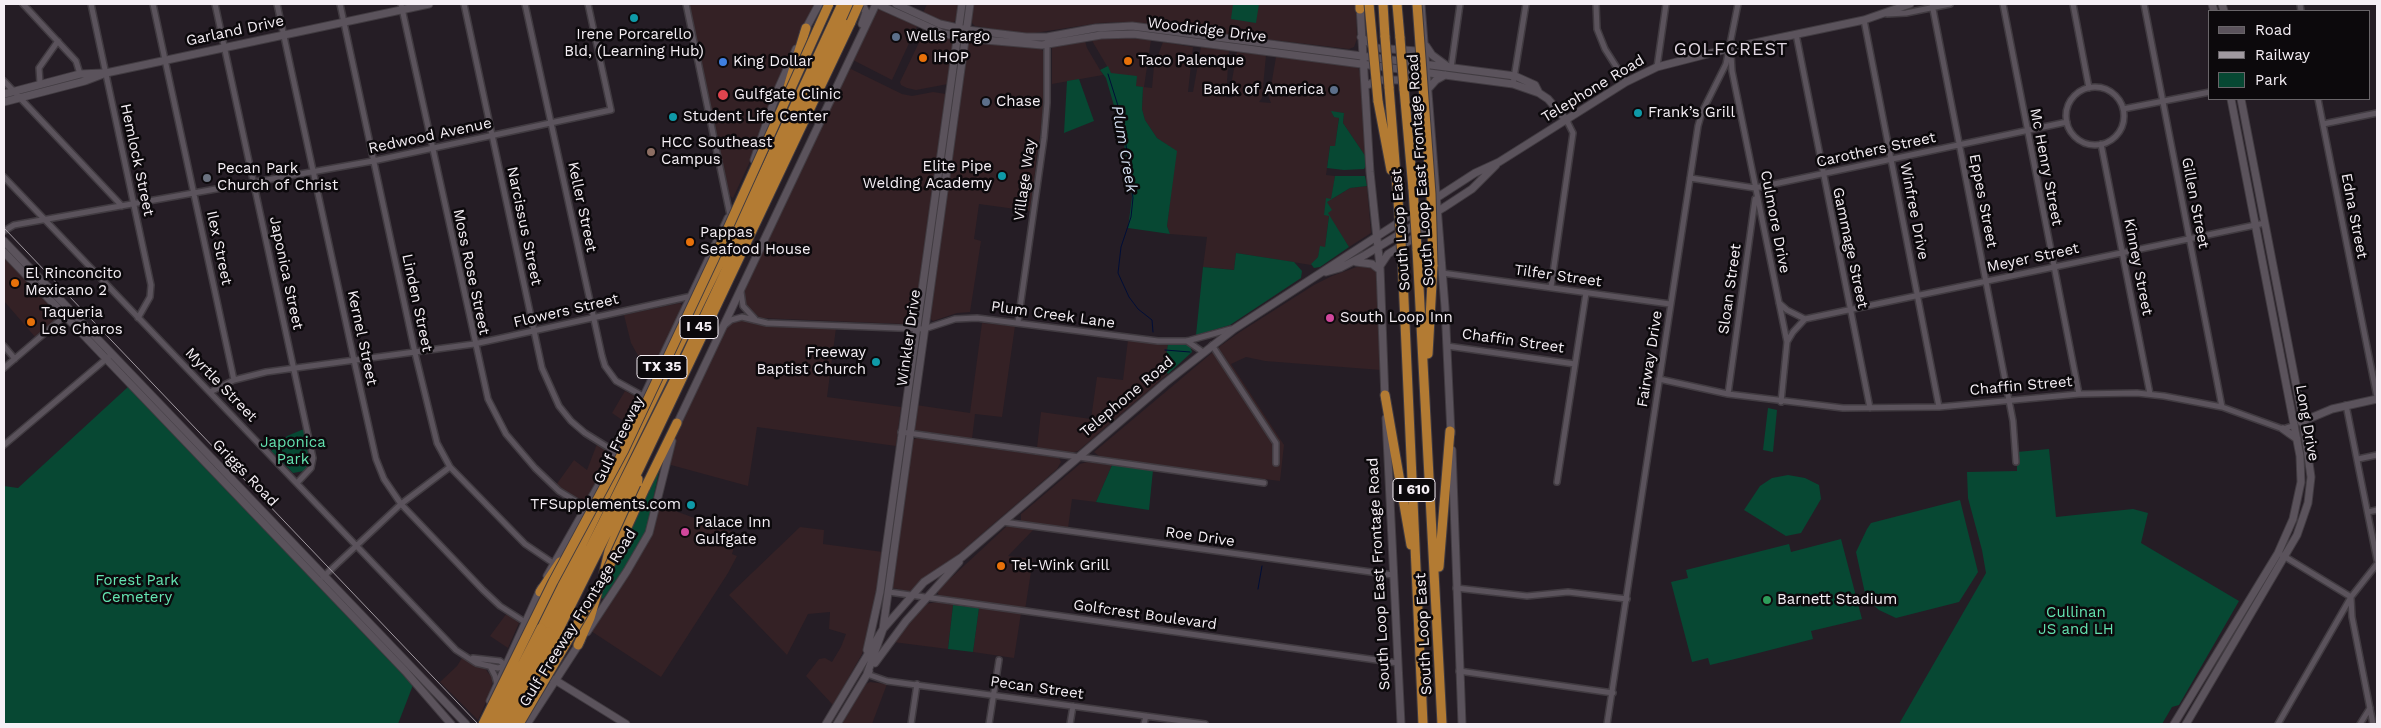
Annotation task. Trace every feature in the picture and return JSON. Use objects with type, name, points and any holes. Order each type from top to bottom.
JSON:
[{"type":"highway","name":"TX 35","points":[[481,724],[553,582],[624,450],[714,259],[829,4]]},
{"type":"highway","name":"Gulf Freeway","points":[[492,724],[548,632],[640,467],[844,19],[842,4]]},
{"type":"highway","name":"Gulf Freeway","points":[[502,724],[675,379],[851,4]]},
{"type":"highway","name":"Gulf Freeway","points":[[511,724],[598,513],[763,174],[844,19],[859,4]]},
{"type":"highway","points":[[1369,4],[1382,130],[1398,200]]},
{"type":"highway","name":"South Loop East","points":[[1383,4],[1402,256],[1423,724]]},
{"type":"highway","name":"South Loop East","points":[[1397,4],[1417,249],[1442,724]]},
{"type":"highway","points":[[1417,4],[1431,194],[1433,265],[1425,386]]},
{"type":"highway","points":[[763,174],[764,156],[806,28]]},
{"type":"highway","points":[[1385,396],[1404,510],[1417,572]]},
{"type":"highway","points":[[519,724],[602,582],[677,423]]},
{"type":"highway","points":[[1436,600],[1450,431]]},
{"type":"highway","points":[[578,645],[590,618],[609,551],[637,486],[640,467]]},
{"type":"highway","points":[[540,592],[588,522],[598,513]]},
{"type":"main road","name":"Garland Drive","points":[[4,94],[80,74],[106,73],[166,61],[344,22],[402,7],[429,4]]},
{"type":"main road","points":[[849,60],[866,12],[863,6],[859,4]]},
{"type":"main road","name":"Gulf Freeway Frontage Road","points":[[527,724],[614,592],[649,533],[664,467],[677,423],[877,4]]},
{"type":"main road","name":"Woodridge Drive","points":[[877,4],[936,31],[1047,37],[1116,26],[1157,29],[1515,76],[1535,85],[1539,93]]},
{"type":"main road","name":"Woodridge Drive","points":[[896,4],[962,33],[1014,44],[1047,43],[1110,34],[1156,37],[1513,84],[1531,92],[1539,93],[1548,99],[1567,120]]},
{"type":"main road","name":"Winkler Drive","points":[[962,4],[962,33]]},
{"type":"main road","name":"Winkler Drive","points":[[941,180],[950,144],[950,109],[962,33],[970,4]]},
{"type":"main road","name":"South Loop East Frontage Road","points":[[1421,4],[1426,46],[1447,346],[1455,588],[1462,724]]},
{"type":"main road","name":"Telephone Road","points":[[826,724],[883,629],[924,582],[962,557],[1078,456],[1203,352],[1234,329],[1476,173],[1499,162],[1626,82],[1657,67],[1731,48],[1864,20],[1910,4]]},
{"type":"main road","name":"South Loop East Frontage Road","points":[[1360,5],[1362,55],[1380,269],[1401,724]]},
{"type":"main road","points":[[481,724],[553,563],[617,453],[692,296],[757,154],[778,87],[806,28],[819,6]]},
{"type":"main road","points":[[1156,37],[1157,29]]},
{"type":"main road","points":[[1361,37],[1376,48],[1418,51],[1426,46],[1432,55],[1449,68]]},
{"type":"main road","name":"Garland Drive","points":[[4,102],[86,81],[106,73]]},
{"type":"main road","points":[[1365,86],[1379,80],[1410,80],[1428,90],[1436,80],[1445,75]]},
{"type":"main road","name":"Long Drive","points":[[2174,724],[2278,553],[2293,519],[2300,492],[2302,468],[2297,438],[2231,100]]},
{"type":"main road","name":"Long Drive","points":[[2186,724],[2297,536],[2310,493],[2312,466],[2241,100]]},
{"type":"main road","name":"Winkler Drive","points":[[866,655],[884,592],[895,541],[910,433],[920,329],[941,180],[945,121],[950,109]]},
{"type":"main road","points":[[945,121],[948,132],[946,140],[950,144]]},
{"type":"main road","name":"Telephone Road","points":[[1321,274],[1350,263],[1438,212],[1472,189],[1499,162]]},
{"type":"main road","points":[[2247,177],[2256,175]]},
{"type":"main road","points":[[1350,263],[1365,262],[1380,269],[1388,254],[1422,233],[1431,233],[1439,240]]},
{"type":"main road","name":"Griggs Road","points":[[4,241],[33,277]]},
{"type":"main road","points":[[4,246],[14,256],[18,256]]},
{"type":"main road","name":"Griggs Road","points":[[4,252],[33,277],[68,313],[408,670],[466,724]]},
{"type":"main road","name":"Winkler Drive","points":[[867,674],[883,629],[887,540],[901,432],[920,329]]},
{"type":"main road","points":[[2277,332],[2286,330]]},
{"type":"main road","points":[[2294,424],[2346,405],[2377,398]]},
{"type":"main road","points":[[2283,429],[2297,438]]},
{"type":"main road","points":[[894,489],[902,491]]},
{"type":"main road","points":[[2300,492],[2310,493]]},
{"type":"main road","points":[[887,540],[895,541]]},
{"type":"main road","name":"Telephone Road","points":[[837,724],[867,674],[906,621],[947,577],[962,557]]},
{"type":"main road","points":[[2247,604],[2253,611]]},
{"type":"main road","points":[[2216,654],[2225,659]]},
{"type":"main road","points":[[506,666],[555,680],[626,724]]},
{"type":"main road","name":"Griggs Road","points":[[408,670],[451,724]]},
{"type":"main road","points":[[2186,704],[2196,709]]},
{"type":"street","points":[[23,4],[76,61],[80,74]]},
{"type":"street","points":[[29,4],[30,11]]},
{"type":"street","name":"Hemlock Street","points":[[91,4],[152,291],[138,318]]},
{"type":"street","name":"Ilex Street","points":[[153,4],[234,380]]},
{"type":"street","name":"Japonica Street","points":[[215,4],[313,458],[311,468],[297,483]]},
{"type":"street","name":"Kernel Street","points":[[277,4],[376,460],[384,479],[401,504],[483,590],[500,606],[525,622]]},
{"type":"street","name":"Linden Street","points":[[340,4],[433,430],[450,467],[525,544],[553,563]]},
{"type":"street","name":"Narcissus Street","points":[[464,4],[542,368],[548,386],[559,406],[585,433],[617,453]]},
{"type":"street","name":"Keller Street","points":[[526,4],[602,356],[611,375],[623,386],[644,396]]},
{"type":"street","name":"Redwood Avenue","points":[[194,193],[313,173],[611,110],[588,4]]},
{"type":"street","points":[[686,4],[730,215]]},
{"type":"street","points":[[1449,68],[1460,4]]},
{"type":"street","points":[[1513,84],[1526,4]]},
{"type":"street","points":[[1596,4],[1597,29],[1605,49],[1626,82]]},
{"type":"street","points":[[1657,67],[1666,4]]},
{"type":"street","name":"Fairway Drive","points":[[1607,724],[1670,304],[1702,112],[1726,64],[1731,48],[1738,4]]},
{"type":"street","points":[[1884,14],[1906,13],[1932,6],[1950,4]]},
{"type":"street","name":"Mc Henry Street","points":[[2003,4],[2026,131],[2079,394]]},
{"type":"street","points":[[2073,4],[2090,88]]},
{"type":"street","name":"Gillen Street","points":[[2144,4],[2222,407]]},
{"type":"street","name":"Eppes Street","points":[[1932,6],[2010,401],[2016,462]]},
{"type":"street","name":"Moss Rose Street","points":[[402,7],[474,344],[488,398],[506,434],[546,480],[559,491],[585,507]]},
{"type":"street","name":"Winfree Drive","points":[[1864,20],[1940,407]]},
{"type":"street","name":"Gammage Street","points":[[1796,34],[1822,174],[1870,408]]},
{"type":"street","points":[[40,83],[38,68],[58,41]]},
{"type":"street","name":"Village Way","points":[[1018,322],[1045,130],[1047,43]]},
{"type":"street","name":"Culmore Drive","points":[[1731,48],[1732,71],[1787,342],[1781,402]]},
{"type":"street","points":[[4,81],[122,206]]},
{"type":"street","points":[[2090,88],[2102,88],[2111,92],[2120,101],[2123,109],[2124,118],[2120,132],[2101,144],[2087,144],[2078,139],[2071,131],[2067,122],[2068,108],[2071,100],[2081,91],[2090,88]]},
{"type":"street","points":[[2123,109],[2208,92]]},
{"type":"street","name":"Edna Street","points":[[2318,100],[2377,398]]},
{"type":"street","points":[[2323,124],[2377,113]]},
{"type":"street","points":[[1551,287],[1573,134],[1567,120]]},
{"type":"street","name":"Carothers Street","points":[[1690,178],[1755,188],[2067,122]]},
{"type":"street","name":"Kinney Street","points":[[2101,144],[2150,394]]},
{"type":"street","name":"Myrtle Street","points":[[4,177],[461,654],[468,660],[490,666],[498,668],[506,666]]},
{"type":"street","name":"Sloan Street","points":[[1728,394],[1755,205],[1755,188]]},
{"type":"street","points":[[4,231],[14,225],[194,193]]},
{"type":"street","name":"Meyer Street","points":[[1805,319],[2265,223]]},
{"type":"street","name":"Tilfer Street","points":[[1442,273],[1670,304]]},
{"type":"street","points":[[740,289],[743,306],[760,322]]},
{"type":"street","points":[[1557,482],[1586,293]]},
{"type":"street","name":"Flowers Street","points":[[210,392],[234,380],[293,368],[474,344],[692,296]]},
{"type":"street","points":[[1779,303],[1787,310],[1805,319],[1792,332],[1787,342]]},
{"type":"street","points":[[4,368],[68,313]]},
{"type":"street","points":[[722,328],[728,321],[738,318],[760,322],[920,329]]},
{"type":"street","name":"Plum Creek Lane","points":[[920,329],[966,318],[1018,322],[1132,338],[1188,341],[1234,329]]},
{"type":"street","points":[[1188,341],[1203,352]]},
{"type":"street","points":[[1212,345],[1276,443],[1276,463]]},
{"type":"street","points":[[4,346],[15,359]]},
{"type":"street","name":"Chaffin Street","points":[[1447,346],[1575,364]]},
{"type":"street","points":[[4,445],[109,356]]},
{"type":"street","name":"Chaffin Street","points":[[1659,379],[1728,394],[1781,402],[1870,408],[1940,407],[2079,394],[2150,394],[2222,407],[2283,429]]},
{"type":"street","points":[[2346,405],[2377,560]]},
{"type":"street","points":[[2283,429],[2294,424]]},
{"type":"street","points":[[901,432],[1264,484]]},
{"type":"street","points":[[2358,459],[2377,455]]},
{"type":"street","points":[[321,579],[401,504],[450,467]]},
{"type":"street","points":[[2368,512],[2377,510]]},
{"type":"street","name":"Roe Drive","points":[[1003,522],[1393,575]]},
{"type":"street","points":[[2278,553],[2351,598]]},
{"type":"street","points":[[2278,724],[2351,598],[2377,564]]},
{"type":"street","points":[[1455,588],[1527,596],[1568,592],[1626,599]]},
{"type":"street","name":"Golfcrest Boulevard","points":[[884,592],[1398,662]]},
{"type":"street","points":[[2351,598],[2352,617],[2373,724]]},
{"type":"street","points":[[461,654],[479,660],[500,661],[506,666]]},
{"type":"street","points":[[989,724],[999,660]]},
{"type":"street","points":[[490,666],[497,686]]},
{"type":"street","points":[[1459,671],[1612,693]]},
{"type":"street","name":"Pecan Street","points":[[867,674],[887,681],[1205,724]]},
{"type":"street","points":[[911,724],[918,684]]},
{"type":"street","points":[[1070,724],[1073,706]]},
{"type":"street","points":[[2360,724],[2370,708]]},
{"type":"street","points":[[1144,724],[1146,716]]},
{"type":"shaded area","points":[[689,4],[815,4],[774,91],[752,157],[733,198],[729,195]]},
{"type":"shaded area","points":[[927,4],[959,4],[955,21],[951,24],[946,23],[923,13]]},
{"type":"shaded area","points":[[972,4],[1356,4],[1357,39],[1354,47],[1349,49],[1123,22],[1099,23],[1028,34],[975,26],[970,21]]},
{"type":"shaded area","points":[[881,9],[917,26],[892,80],[853,60],[876,11]]},
{"type":"shaded area","points":[[925,30],[949,38],[953,42],[948,84],[916,90],[907,88],[901,85],[900,82]]},
{"type":"shaded area","points":[[1112,37],[1151,40],[1144,87],[1152,88],[1154,66],[1163,42],[1193,47],[1188,92],[1193,92],[1201,47],[1229,51],[1226,97],[1232,98],[1232,80],[1237,52],[1266,55],[1262,98],[1259,102],[1271,103],[1269,98],[1276,57],[1314,60],[1358,67],[1361,77],[1366,157],[1343,123],[1344,113],[1332,112],[1334,117],[1339,117],[1335,147],[1330,146],[1326,175],[1335,176],[1332,199],[1350,188],[1367,186],[1371,233],[1349,247],[1329,216],[1325,247],[1320,250],[1318,257],[1311,265],[1236,253],[1234,270],[1203,267],[1207,237],[1170,234],[1167,226],[1176,151],[1157,138],[1145,120],[1142,109],[1143,88],[1111,73],[1091,39]]},
{"type":"shaded area","points":[[973,41],[1039,47],[1043,51],[1044,104],[1030,211],[979,204],[974,239],[981,241],[970,312],[957,313],[933,321],[928,317],[967,44]]},
{"type":"shaded area","points":[[1085,41],[1087,48],[1103,75],[1052,84],[1052,47]]},
{"type":"shaded area","points":[[851,69],[902,94],[912,96],[933,92],[946,94],[914,321],[912,324],[904,324],[760,318],[745,305],[744,290],[848,70]]},
{"type":"shaded area","points":[[4,255],[59,313],[59,318],[36,338],[4,301]]},
{"type":"shaded area","points":[[1362,265],[1369,265],[1376,271],[1381,370],[1265,361],[1246,357],[1231,364],[1284,445],[1280,481],[1103,459],[1094,452],[1219,347],[1240,332],[1314,285]]},
{"type":"shaded area","points":[[680,303],[683,307],[654,369],[641,361],[631,343],[624,315]]},
{"type":"shaded area","points":[[739,319],[759,325],[836,328],[827,397],[901,407],[896,446],[757,427],[748,486],[671,465],[668,458],[680,425],[727,326]]},
{"type":"shaded area","points":[[982,323],[1015,326],[1002,417],[975,414],[972,439],[914,430],[916,405],[970,413]]},
{"type":"shaded area","points":[[1128,340],[1168,344],[1164,368],[1168,374],[1078,451],[1071,453],[1037,448],[1041,412],[1091,419],[1097,377],[1123,380]]},
{"type":"shaded area","points":[[625,391],[639,398],[628,424],[612,413]]},
{"type":"shaded area","points":[[917,438],[1059,458],[1061,462],[1057,469],[955,557],[913,591],[908,591],[893,588],[892,586],[912,440]]},
{"type":"shaded area","points":[[597,444],[610,451],[611,458],[587,501],[581,502],[556,485],[574,460],[587,470]]},
{"type":"shaded area","points":[[1087,462],[1112,465],[1096,502],[1072,499],[1068,528],[1021,521],[1021,514],[1080,464]]},
{"type":"shaded area","points":[[659,505],[738,534],[732,554],[737,556],[728,573],[661,677],[591,631],[643,551],[651,535]]},
{"type":"shaded area","points":[[1007,526],[1034,529],[1008,556],[1033,559],[1025,610],[939,596],[937,591]]},
{"type":"shaded area","points":[[800,527],[824,530],[823,544],[883,552],[869,633],[862,654],[833,705],[806,676],[819,659],[825,658],[832,662],[846,634],[829,629],[830,612],[808,614],[787,655],[729,595]]},
{"type":"shaded area","points":[[937,602],[953,605],[948,649],[893,642],[925,604]]},
{"type":"shaded area","points":[[979,608],[1021,613],[1014,658],[973,652]]},
{"type":"shaded area","points":[[507,613],[519,623],[508,648],[490,636]]},
{"type":"shaded area","points":[[462,658],[484,667],[493,679],[490,693],[478,720],[440,682],[457,666]]},
{"type":"shaded area","points":[[870,682],[887,684],[872,724],[842,724],[866,684]]},
{"type":"green space","points":[[1233,4],[1259,4],[1256,23],[1231,19]]},
{"type":"green space","points":[[1108,66],[1111,73],[1137,76],[1136,86],[1143,87],[1142,109],[1145,120],[1157,138],[1177,151],[1167,226],[1170,234],[1128,228],[1132,197],[1123,137],[1106,78],[1100,70]]},
{"type":"green space","points":[[1079,79],[1094,121],[1064,133],[1067,81]]},
{"type":"green space","points":[[1331,111],[1344,113],[1343,123],[1366,157],[1364,169],[1344,170],[1327,168],[1330,146],[1335,146],[1339,118],[1334,117]]},
{"type":"green space","points":[[1335,176],[1365,176],[1367,186],[1350,188],[1327,202],[1332,210],[1328,213],[1349,247],[1320,267],[1314,268],[1311,264],[1318,257],[1320,246],[1325,247],[1329,216],[1324,215],[1326,198],[1331,199]]},
{"type":"green space","points":[[1236,253],[1294,262],[1302,271],[1301,278],[1230,325],[1196,335],[1203,267],[1234,270]]},
{"type":"green space","points":[[1168,344],[1190,346],[1192,352],[1168,374],[1164,368]]},
{"type":"green space","name":"Forest Park Cemetery","points":[[129,386],[413,685],[398,724],[4,724],[4,486],[18,488]]},
{"type":"green space","points":[[1768,408],[1777,410],[1773,452],[1763,450]]},
{"type":"green space","name":"Japonica Park","points":[[304,429],[310,463],[304,471],[293,473],[271,451],[287,436]]},
{"type":"green space","name":"Cullinan JS and LH","points":[[2049,449],[2056,517],[2133,509],[2148,513],[2141,543],[2239,601],[2179,705],[2172,707],[2162,724],[1899,724],[1986,573],[1968,498],[1967,472],[2017,471],[2017,452]]},
{"type":"green space","points":[[1112,465],[1153,470],[1149,510],[1096,502]]},
{"type":"green space","points":[[658,466],[660,467],[646,532],[631,560],[603,599],[601,597],[605,583]]},
{"type":"green space","points":[[1788,475],[1805,478],[1819,485],[1821,499],[1801,533],[1786,536],[1744,510],[1760,486],[1772,478]]},
{"type":"green space","points":[[1960,500],[1978,572],[1959,602],[1896,618],[1879,610],[1866,598],[1856,552],[1871,523]]},
{"type":"green space","name":"Barnett Stadium","points":[[1841,539],[1862,619],[1811,631],[1813,639],[1739,658],[1710,665],[1708,658],[1692,662],[1671,582],[1688,578],[1686,570],[1789,544],[1791,552]]},
{"type":"green space","points":[[953,605],[979,608],[973,652],[948,649]]},
{"type":"waterway","name":"Plum Creek","points":[[1108,74],[1119,109],[1133,198],[1131,217],[1121,247],[1118,273],[1129,297],[1138,309],[1152,320],[1153,332]]},
{"type":"waterway","name":"Plum Creek","points":[[1165,350],[1190,352]]},
{"type":"waterway","name":"Plum Creek","points":[[1258,589],[1262,566]]},
{"type":"railway","points":[[4,228],[478,724]]},
{"type":"place","name":"Irene Porcarello Bld, (Learning Hub)","points":[[634,18]]},
{"type":"place","name":"Wells Fargo","points":[[896,37]]},
{"type":"place","name":"IHOP","points":[[923,58]]},
{"type":"place","name":"Taco Palenque","points":[[1128,61]]},
{"type":"place","name":"King Dollar","points":[[723,62]]},
{"type":"place","name":"Bank of America","points":[[1334,90]]},
{"type":"place","name":"Gulfgate Clinic","points":[[723,95]]},
{"type":"place","name":"Chase","points":[[986,102]]},
{"type":"place","name":"Frank’s Grill","points":[[1638,113]]},
{"type":"place","name":"Student Life Center","points":[[673,117]]},
{"type":"place","name":"HCC Southeast Campus","points":[[651,152]]},
{"type":"place","name":"Elite Pipe Welding Academy","points":[[1002,176]]},
{"type":"place","name":"Pecan Park Church of Christ","points":[[207,178]]},
{"type":"place","name":"Pappas Seafood House","points":[[690,242]]},
{"type":"place","name":"El Rinconcito Mexicano 2","points":[[15,283]]},
{"type":"place","name":"South Loop Inn","points":[[1330,318]]},
{"type":"place","name":"Taqueria Los Charos","points":[[31,322]]},
{"type":"place","name":"Freeway Baptist Church","points":[[876,362]]},
{"type":"place","name":"TFSupplements.com","points":[[691,505]]},
{"type":"place","name":"Palace Inn Gulfgate","points":[[685,532]]},
{"type":"place","name":"Tel-Wink Grill","points":[[1001,566]]},
{"type":"place","name":"Barnett Stadium","points":[[1767,600]]},
{"type":"district","name":"GOLFCREST","points":[[1731,50]]}]
